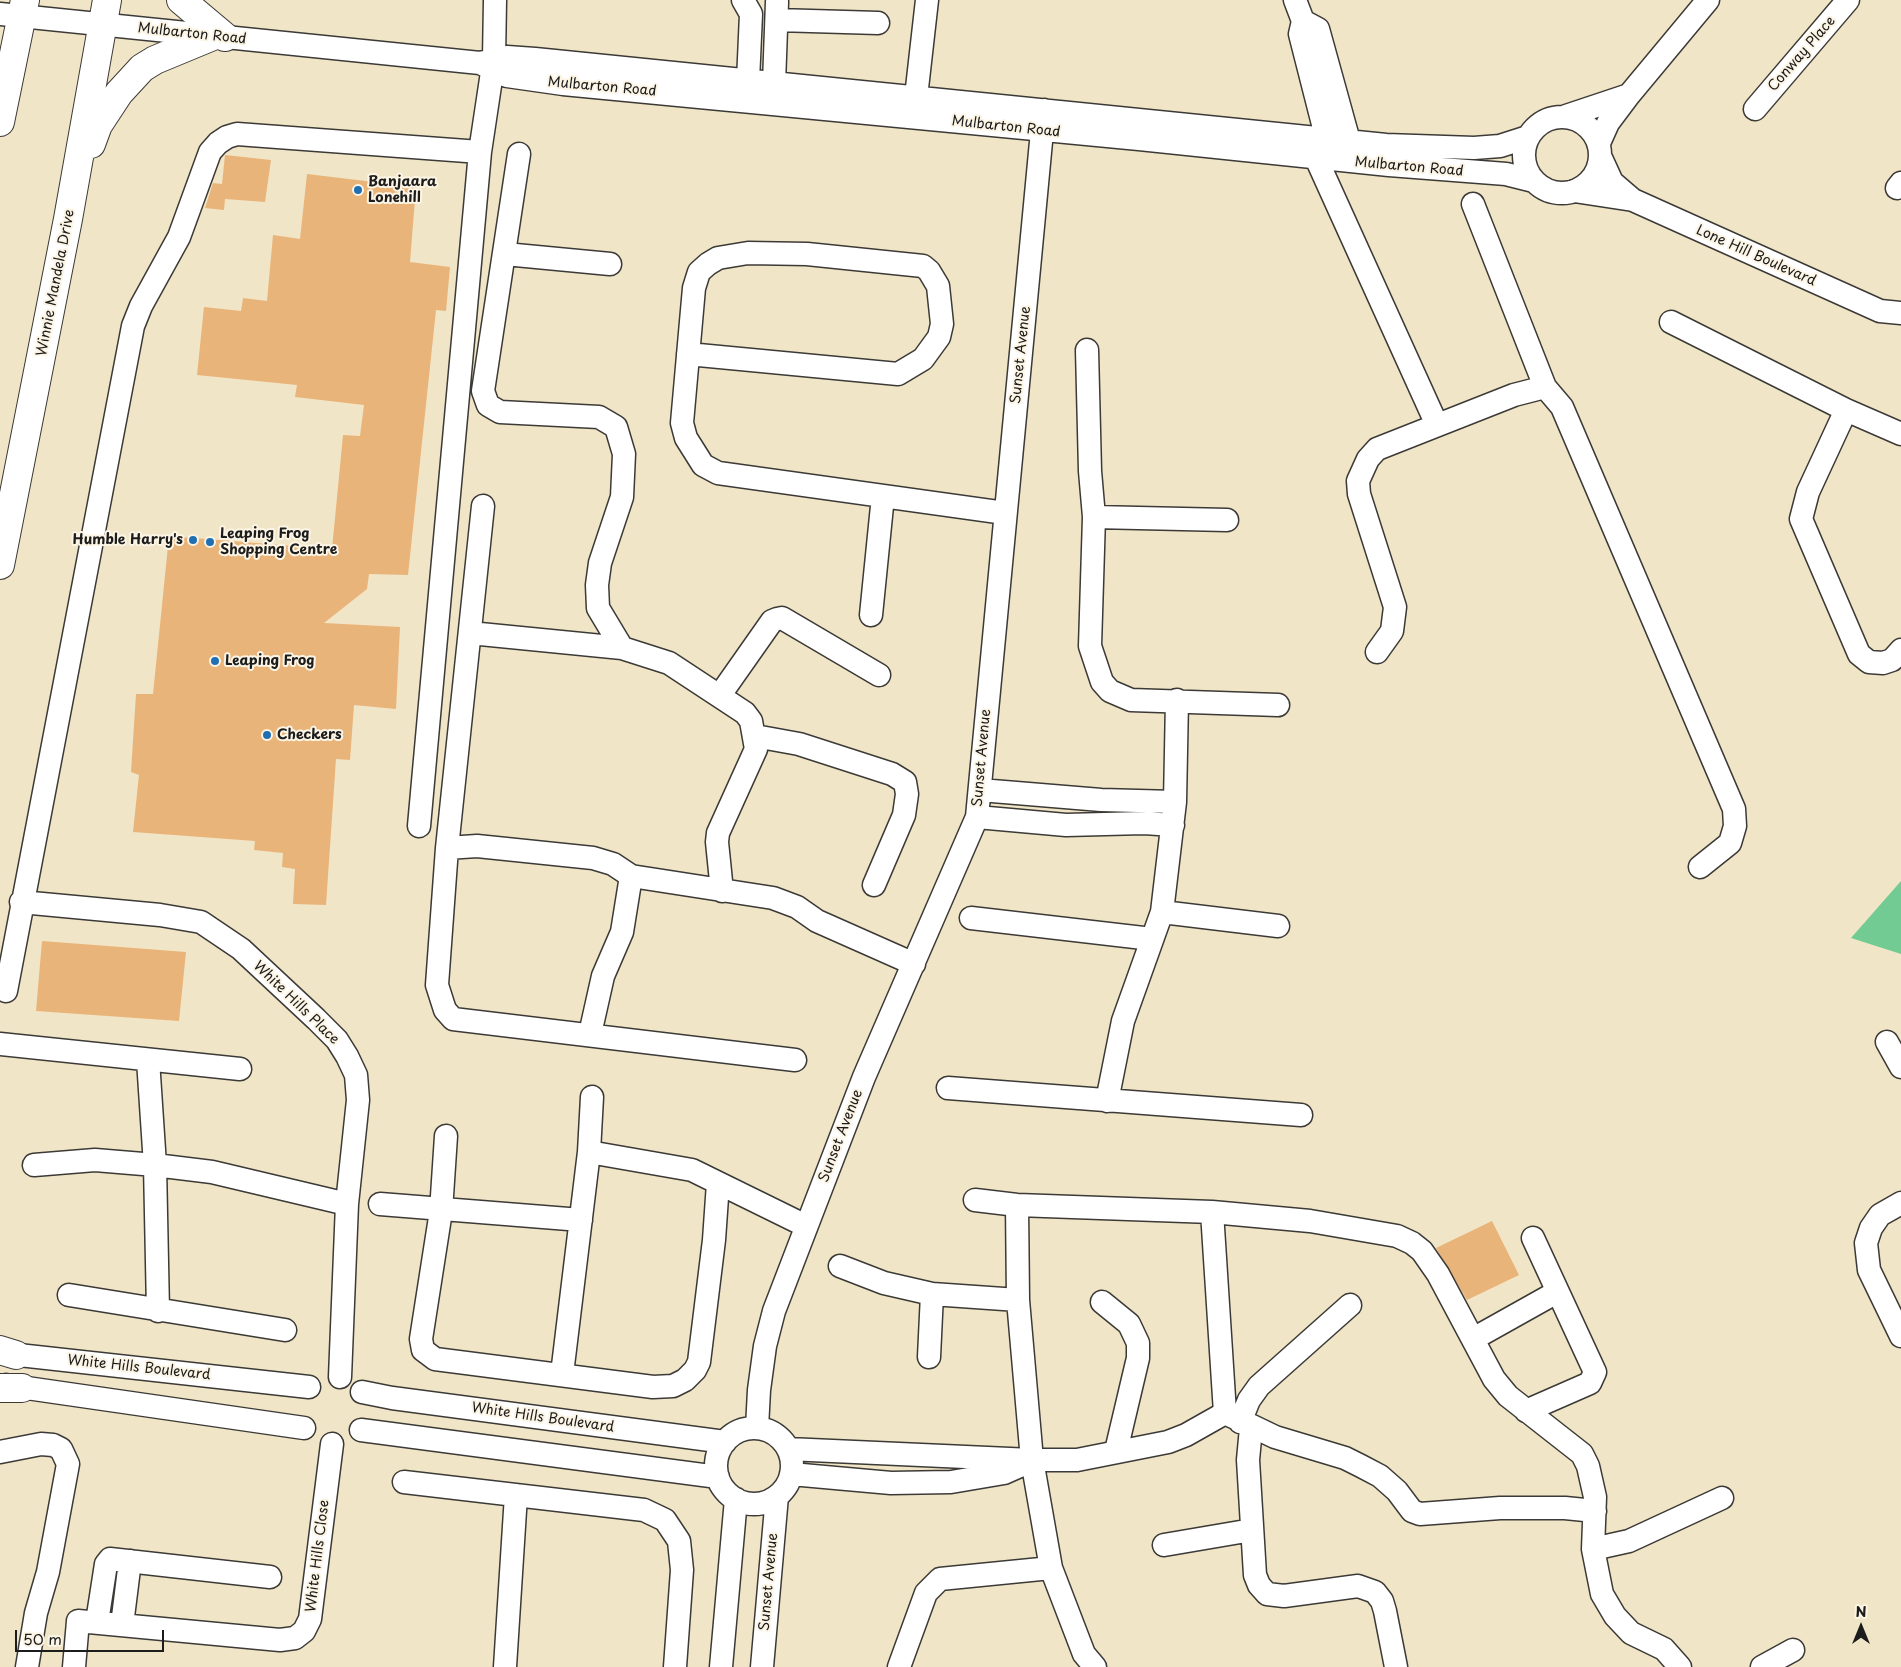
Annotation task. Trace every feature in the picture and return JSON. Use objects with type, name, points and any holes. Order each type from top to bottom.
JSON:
[{"type":"main road","points":[[68,219],[98,125],[119,93],[142,68],[155,60],[219,37],[181,0]]},
{"type":"main road","points":[[0,122],[16,10]]},
{"type":"main road","name":"Winnie Mandela Drive","points":[[0,565],[68,219],[105,12]]},
{"type":"street","points":[[419,826],[495,0]]},
{"type":"street","points":[[916,97],[927,0]]},
{"type":"street","points":[[1295,0],[1303,21],[1300,34],[1328,145],[1437,424]]},
{"type":"street","points":[[1574,191],[1587,184],[1596,172],[1608,123],[1628,95],[1708,0]]},
{"type":"street","name":"Conway Place","points":[[1755,108],[1848,0]]},
{"type":"street","points":[[748,80],[747,7],[778,7],[878,22]]},
{"type":"street","points":[[774,83],[778,7]]},
{"type":"street","name":"Mulbarton Road","points":[[16,10],[105,12],[219,37],[489,64],[535,60],[916,97],[1043,120]]},
{"type":"street","name":"Mulbarton Road","points":[[489,64],[525,80],[563,84],[1043,120],[1328,145],[1474,148],[1500,146],[1528,137],[1537,125],[1550,118],[1566,116],[1628,95]]},
{"type":"street","points":[[1566,116],[1580,121],[1592,130],[1600,150]]},
{"type":"street","name":"Sunset Avenue","points":[[757,1428],[759,1390],[765,1346],[774,1311],[864,1077],[977,817],[984,720],[1043,120]]},
{"type":"street","points":[[6,991],[21,902],[99,512],[133,326],[141,306],[179,237],[210,152],[227,136],[237,134],[480,152]]},
{"type":"street","points":[[1528,137],[1523,152],[1526,168],[1534,181]]},
{"type":"street","name":"Mulbarton Road","points":[[1328,145],[1506,174],[1534,181],[1552,191],[1574,191]]},
{"type":"street","name":"Lone Hill Boulevard","points":[[1600,150],[1612,182],[1633,200]]},
{"type":"street","points":[[518,154],[505,254],[483,391],[488,405],[500,412],[599,417],[616,427],[620,434],[624,454],[622,489],[600,563],[597,585],[598,608],[622,648]]},
{"type":"street","name":"Lone Hill Boulevard","points":[[1574,191],[1633,200],[1890,312],[1889,323],[1901,328]]},
{"type":"street","points":[[1473,204],[1545,387],[1562,407],[1734,809],[1735,826],[1730,843],[1700,867]]},
{"type":"street","points":[[688,354],[898,374],[924,359],[939,337],[942,324],[938,286],[929,271],[923,266],[912,263],[807,254],[748,253],[718,258],[699,272],[696,280],[688,354],[682,423],[686,438],[702,465],[718,473],[1005,513]]},
{"type":"street","points":[[505,254],[610,264]]},
{"type":"street","points":[[1671,322],[1846,410],[1901,434]]},
{"type":"street","points":[[1087,350],[1090,471],[1094,518],[1090,646],[1096,670],[1102,682],[1110,691],[1131,700],[1176,700],[1278,705]]},
{"type":"street","points":[[1377,652],[1392,632],[1395,607],[1359,494],[1358,480],[1368,459],[1377,449],[1437,424],[1514,395],[1545,387]]},
{"type":"street","points":[[1846,410],[1808,492],[1801,519],[1859,654],[1869,662],[1883,663],[1892,660],[1901,650]]},
{"type":"street","points":[[871,615],[883,496]]},
{"type":"street","points":[[483,506],[447,848],[437,985],[445,1010],[453,1019],[794,1060]]},
{"type":"street","points":[[1094,518],[1227,520]]},
{"type":"street","points":[[576,645],[598,608]]},
{"type":"street","points":[[720,695],[772,621],[782,618],[879,675]]},
{"type":"street","points":[[470,634],[622,648],[669,663],[745,713],[751,721],[756,749],[716,842],[722,892]]},
{"type":"street","points":[[1107,1101],[1123,1021],[1162,912],[1175,802],[1176,700]]},
{"type":"street","points":[[755,736],[799,744],[892,774],[905,782],[907,794],[904,815],[874,884]]},
{"type":"street","points":[[980,790],[1101,800],[1175,802]]},
{"type":"street","points":[[977,817],[1066,825],[1144,823],[1173,825]]},
{"type":"street","points":[[447,848],[477,846],[593,858],[613,864],[631,876],[722,892],[773,898],[785,902],[818,921],[914,964]]},
{"type":"street","points":[[590,1034],[603,976],[622,932],[631,876]]},
{"type":"street","name":"White Hills Place","points":[[21,902],[160,915],[194,921],[217,931],[241,949],[337,1040],[356,1075],[358,1100],[347,1204],[340,1377]]},
{"type":"street","points":[[1162,912],[1278,926]]},
{"type":"street","points":[[971,918],[1152,938]]},
{"type":"street","points":[[1887,1042],[1901,1067]]},
{"type":"street","points":[[0,1044],[240,1069]]},
{"type":"street","points":[[148,1060],[155,1165],[158,1311]]},
{"type":"street","points":[[948,1088],[1301,1115]]},
{"type":"street","points":[[562,1374],[589,1152],[592,1097]]},
{"type":"street","points":[[446,1136],[441,1211],[421,1339],[423,1350],[435,1359],[652,1387],[673,1386],[685,1380],[695,1370],[699,1362],[710,1275],[718,1183]]},
{"type":"street","points":[[589,1152],[692,1170],[806,1226]]},
{"type":"street","points":[[34,1165],[94,1160],[212,1172],[347,1204]]},
{"type":"street","points":[[975,1200],[1017,1206],[1212,1212],[1310,1221],[1397,1236],[1422,1251],[1430,1262],[1494,1379],[1508,1396],[1582,1454],[1588,1466],[1595,1511],[1593,1549],[1602,1594],[1615,1616],[1632,1632],[1664,1649],[1680,1667]]},
{"type":"street","points":[[1901,1203],[1880,1215],[1871,1228],[1866,1243],[1869,1270],[1901,1336]]},
{"type":"street","points":[[380,1204],[441,1211],[581,1220]]},
{"type":"street","points":[[1017,1206],[1018,1300],[1032,1460],[1051,1568],[1084,1654],[1095,1667]]},
{"type":"street","points":[[1212,1212],[1239,1421],[1248,1460],[1255,1575],[1259,1585],[1267,1594],[1284,1596],[1358,1586],[1374,1592],[1382,1601],[1385,1611],[1396,1667]]},
{"type":"street","points":[[1526,1411],[1590,1383],[1596,1372],[1533,1238]]},
{"type":"street","points":[[840,1266],[884,1283],[932,1294],[1018,1300]]},
{"type":"street","points":[[1473,1339],[1557,1292]]},
{"type":"street","points":[[929,1357],[932,1294]]},
{"type":"street","points":[[69,1295],[284,1330]]},
{"type":"street","points":[[1102,1302],[1129,1324],[1138,1343],[1138,1358],[1116,1451]]},
{"type":"street","points":[[1239,1421],[1249,1400],[1259,1386],[1350,1305]]},
{"type":"street","name":"White Hills Boulevard","points":[[5,1352],[309,1387]]},
{"type":"street","points":[[340,1377],[350,1381],[362,1392],[367,1408],[366,1420],[361,1430],[353,1438],[343,1443],[321,1442],[311,1436],[304,1428],[299,1406],[302,1396],[309,1387],[323,1378],[340,1377]]},
{"type":"street","points":[[7,1387],[304,1428]]},
{"type":"street","name":"White Hills Boulevard","points":[[362,1392],[725,1442]]},
{"type":"street","points":[[788,1449],[1032,1460],[1076,1460],[1168,1442],[1186,1435],[1239,1421],[1274,1437],[1345,1458],[1380,1476],[1397,1491],[1412,1511],[1420,1514],[1500,1508],[1564,1508],[1595,1511]]},
{"type":"street","points":[[757,1428],[775,1434],[788,1449],[792,1461],[791,1474],[783,1490],[777,1496],[757,1503],[736,1499],[728,1494],[718,1477],[716,1458],[725,1442],[739,1431],[757,1428]]},
{"type":"street","points":[[361,1430],[718,1477]]},
{"type":"street","points":[[0,1452],[41,1444],[53,1445],[61,1449],[68,1464],[48,1572],[36,1613],[27,1667]]},
{"type":"street","name":"White Hills Close","points":[[74,1667],[78,1621],[280,1640],[295,1638],[304,1631],[310,1619],[332,1444]]},
{"type":"street","points":[[791,1474],[891,1483],[950,1482],[1004,1473],[1032,1460]]},
{"type":"street","points":[[404,1482],[644,1510],[665,1520],[679,1541],[682,1570],[675,1667]]},
{"type":"street","points":[[505,1667],[516,1495]]},
{"type":"street","name":"Sunset Avenue","points":[[762,1667],[777,1496]]},
{"type":"street","points":[[1593,1549],[1628,1541],[1722,1498]]},
{"type":"street","points":[[721,1667],[736,1499]]},
{"type":"street","points":[[1164,1544],[1252,1530]]},
{"type":"street","points":[[97,1622],[107,1560],[270,1577]]},
{"type":"street","points":[[122,1625],[130,1561]]},
{"type":"street","points":[[899,1667],[926,1593],[940,1580],[1051,1568]]},
{"type":"street","points":[[1762,1667],[1794,1650]]},
{"type":"green space","points":[[1901,881],[1901,954],[1851,938]]},
{"type":"building","points":[[225,155],[271,160],[265,202],[225,199],[224,210],[205,208],[213,183],[222,184]]},
{"type":"building","name":"Leaping Frog Shopping Centre","points":[[307,174],[416,187],[410,262],[450,267],[446,311],[436,310],[408,575],[369,574],[367,589],[324,623],[400,627],[396,709],[354,705],[350,760],[336,759],[326,905],[293,904],[295,869],[282,867],[283,853],[254,850],[255,841],[133,832],[139,775],[131,772],[136,694],[153,694],[169,536],[332,549],[343,435],[360,436],[364,405],[295,397],[297,385],[197,375],[204,307],[241,311],[243,298],[267,301],[273,235],[300,239]]},
{"type":"building","points":[[42,941],[186,952],[179,1021],[36,1011]]},
{"type":"building","points":[[1492,1221],[1519,1275],[1467,1300],[1436,1248]]},
{"type":"place","name":"Banjaara Lonehill","points":[[358,190]]},
{"type":"place","name":"Humble Harry's","points":[[193,540]]},
{"type":"place","name":"Leaping Frog Shopping Centre","points":[[210,542]]},
{"type":"place","name":"Leaping Frog","points":[[215,661]]},
{"type":"place","name":"Checkers","points":[[267,735]]}]
